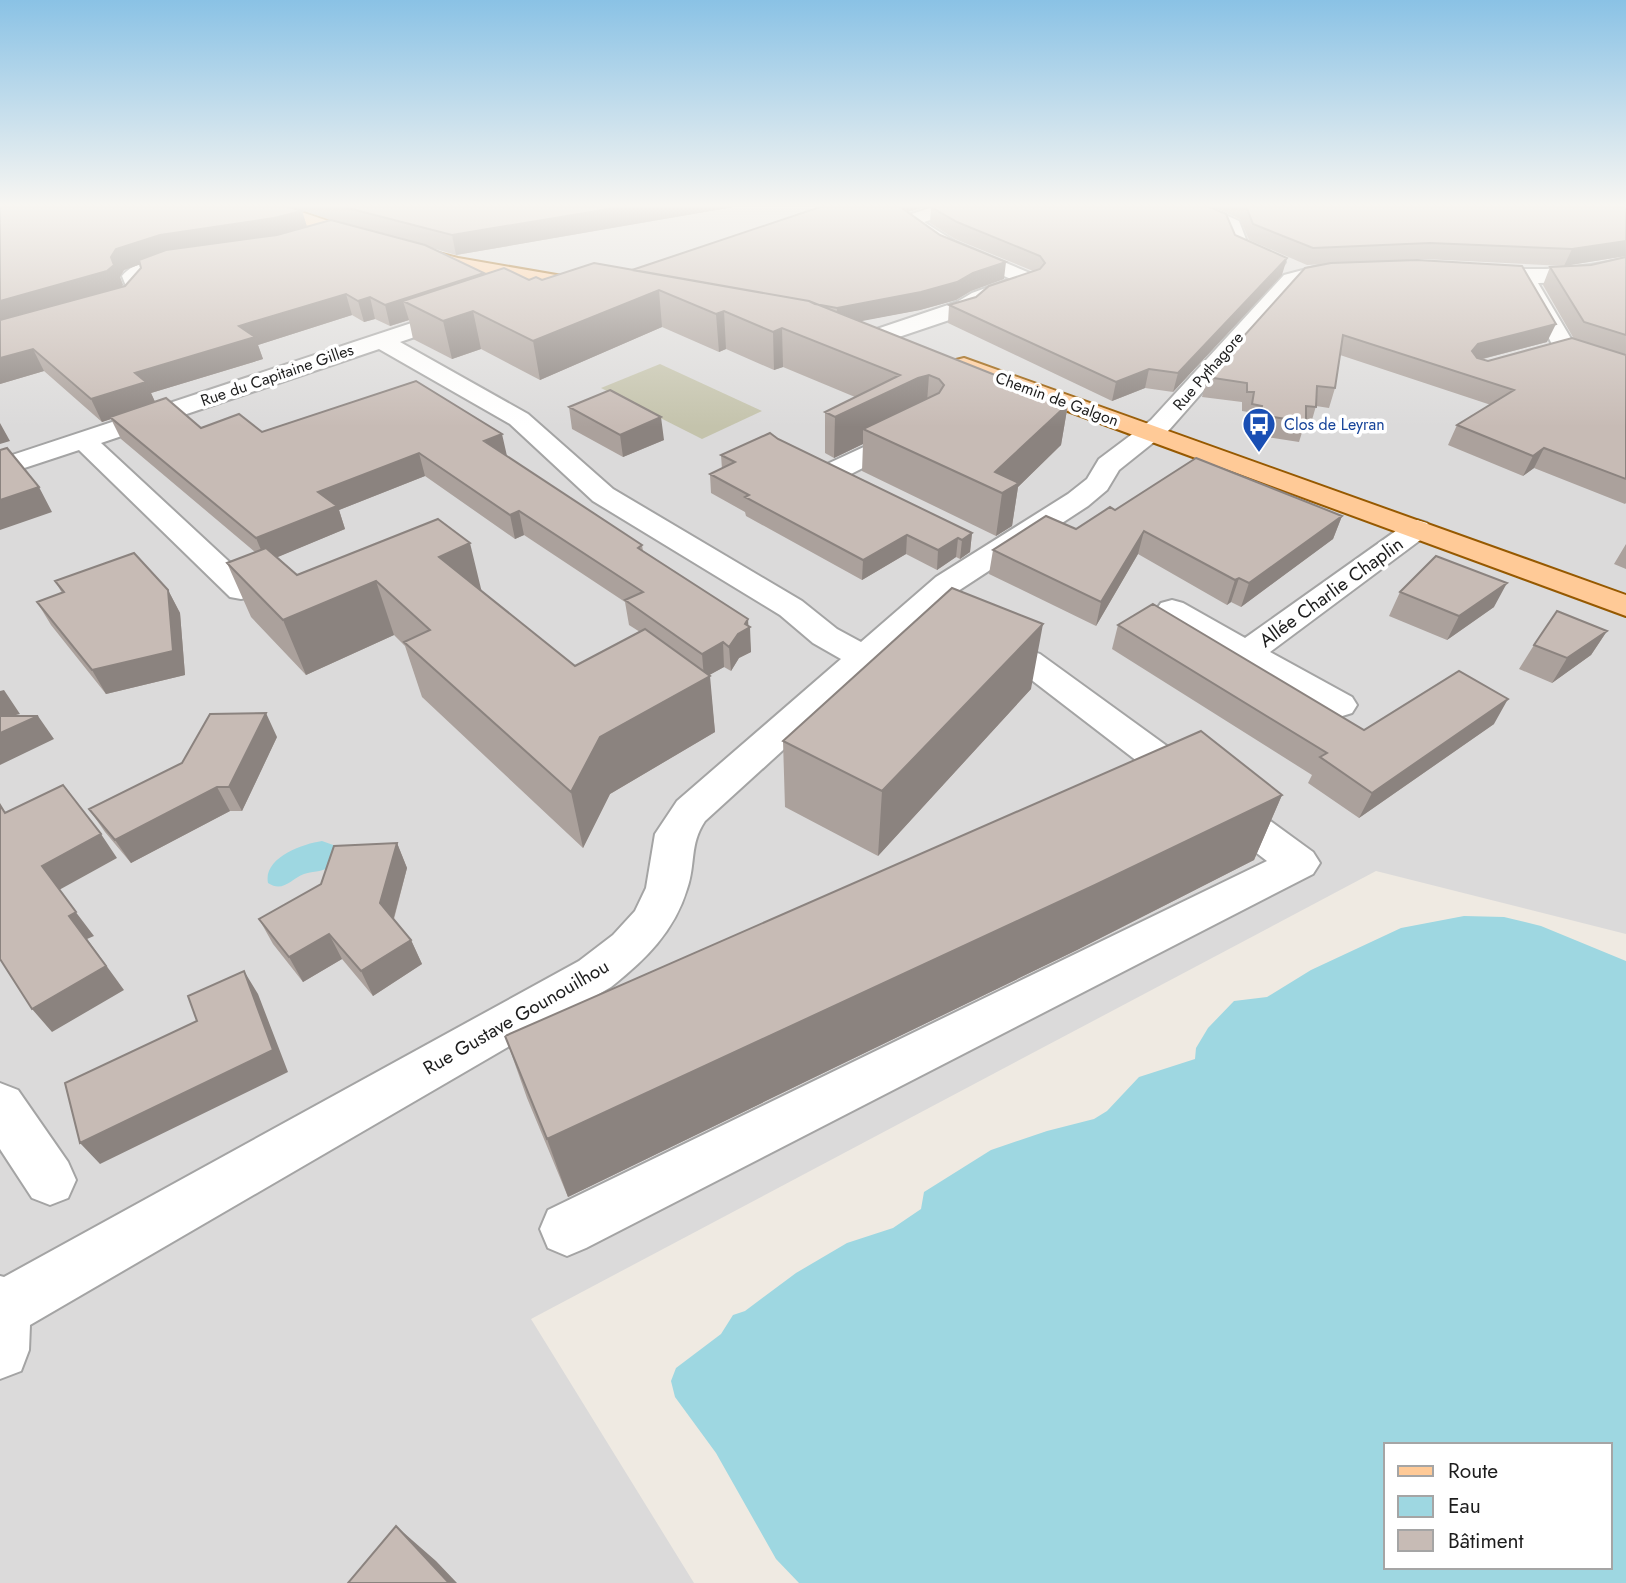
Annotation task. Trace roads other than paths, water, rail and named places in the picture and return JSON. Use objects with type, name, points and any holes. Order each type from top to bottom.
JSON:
[{"type":"main road","points":[[548,280],[617,292]]},
{"type":"main road","points":[[843,335],[907,348]]},
{"type":"main road","name":"Chemin de Galgon","points":[[942,359],[1626,606]]},
{"type":"street","points":[[0,335],[125,299],[137,287],[134,280]]},
{"type":"street","points":[[870,340],[965,307],[979,297],[1030,280]]},
{"type":"street","name":"Rue Pythagore","points":[[1151,433],[1290,280]]},
{"type":"street","points":[[1526,280],[1564,347]]},
{"type":"street","name":"Rue du Capitaine Gilles","points":[[0,468],[554,281]]},
{"type":"street","points":[[382,341],[519,419],[603,495],[791,608],[825,636],[863,658]]},
{"type":"street","points":[[1539,354],[1564,347],[1626,368]]},
{"type":"street","points":[[836,472],[925,426]]},
{"type":"street","name":"Rue Gustave Gounouilhou","points":[[1,1321],[595,974],[629,948],[651,922],[667,888],[675,834],[691,811],[947,584],[983,545],[1078,500],[1097,484],[1109,466],[1151,433]]},
{"type":"street","points":[[83,440],[241,590]]},
{"type":"street","name":"Allée Charlie Chaplin","points":[[1245,654],[1417,529]]},
{"type":"street","name":"Allée Charlie Chaplin","points":[[1172,610],[1245,654],[1339,705]]},
{"type":"street","points":[[568,1229],[1299,863],[1028,661],[913,614]]},
{"type":"street","points":[[0,1106],[50,1180]]},
{"type":"water","points":[[322,841],[336,846],[332,866],[304,874],[283,886],[268,883],[268,874],[278,860],[304,845]]},
{"type":"water","points":[[1464,916],[1504,917],[1541,926],[1626,961],[1626,1583],[799,1583],[776,1559],[716,1453],[675,1397],[671,1381],[676,1368],[721,1334],[733,1315],[745,1311],[796,1273],[847,1243],[893,1228],[921,1209],[924,1192],[991,1150],[1094,1119],[1107,1111],[1139,1077],[1195,1059],[1196,1048],[1208,1028],[1234,1001],[1267,997],[1311,970],[1401,928]]},
{"type":"place","name":"Clos de Leyran","points":[[1259,454]]}]
